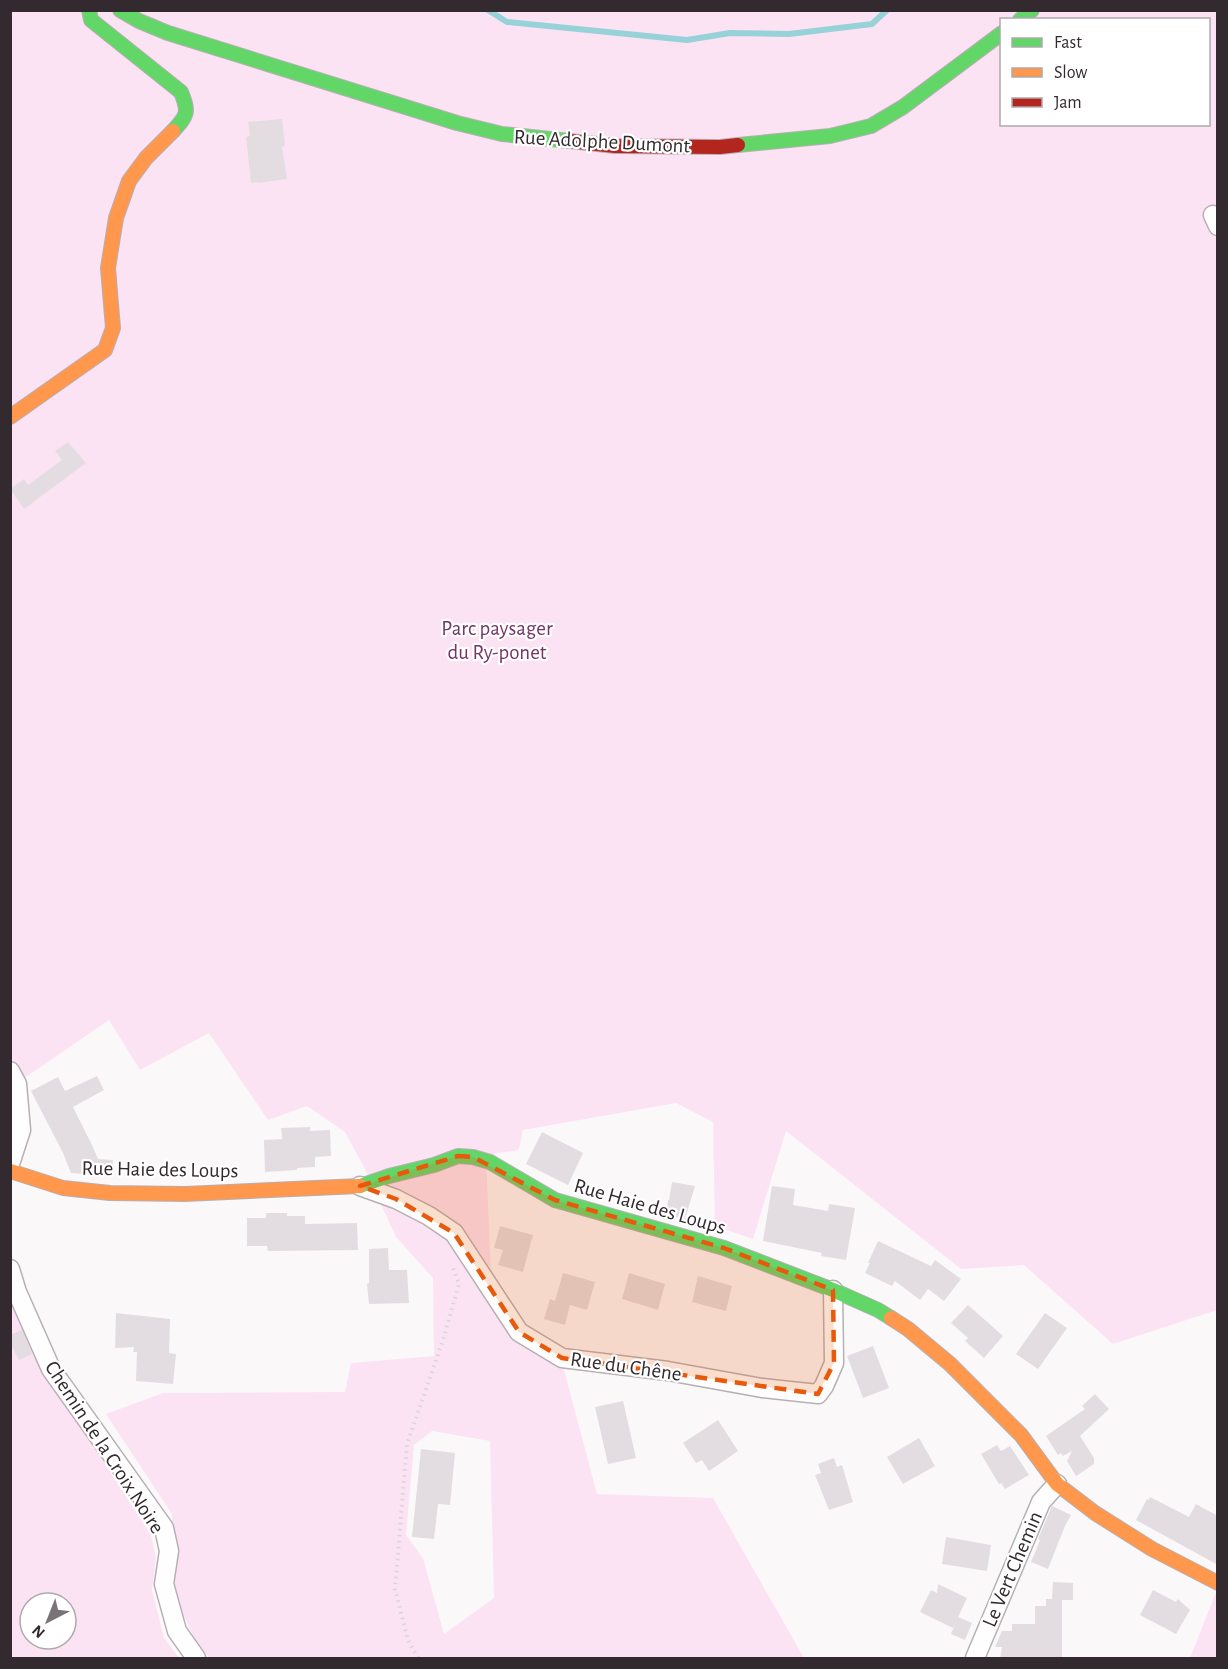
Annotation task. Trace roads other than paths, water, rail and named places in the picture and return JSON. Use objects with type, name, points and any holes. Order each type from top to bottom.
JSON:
[{"type":"street","points":[[10,417],[105,350],[113,328],[108,268],[116,218],[129,181],[146,158],[185,118],[187,107],[181,92],[91,20],[88,10]]},
{"type":"street","name":"Rue Adolphe Dumont","points":[[120,10],[168,33],[458,123],[502,134],[615,146],[720,147],[830,136],[871,126],[903,107],[1000,34]]},
{"type":"street","points":[[10,1071],[17,1084],[21,1130],[10,1164]]},
{"type":"street","name":"Rue Haie des Loups","points":[[10,1171],[63,1188],[110,1193],[185,1194],[360,1186],[458,1156],[473,1156],[490,1162],[555,1200],[724,1248],[878,1310],[908,1329],[950,1364],[1021,1435],[1057,1484],[1095,1513],[1152,1549],[1218,1583]]},
{"type":"street","name":"Rue du Chêne","points":[[360,1186],[396,1199],[429,1216],[454,1233],[519,1332],[562,1358],[668,1371],[762,1388],[818,1394],[834,1363],[832,1290]]},
{"type":"street","name":"Chemin de la Croix Noire","points":[[10,1269],[17,1292],[51,1369],[164,1528],[169,1551],[164,1584],[177,1631],[196,1659]]},
{"type":"street","name":"Le Vert Chemin","points":[[975,1659],[1041,1502],[1057,1484]]},
{"type":"waterway","points":[[488,10],[507,22],[687,40],[730,33],[789,34],[872,24],[887,10]]},
{"type":"park label","name":"Parc paysager du Ry-ponet","points":[[497,640]]}]
